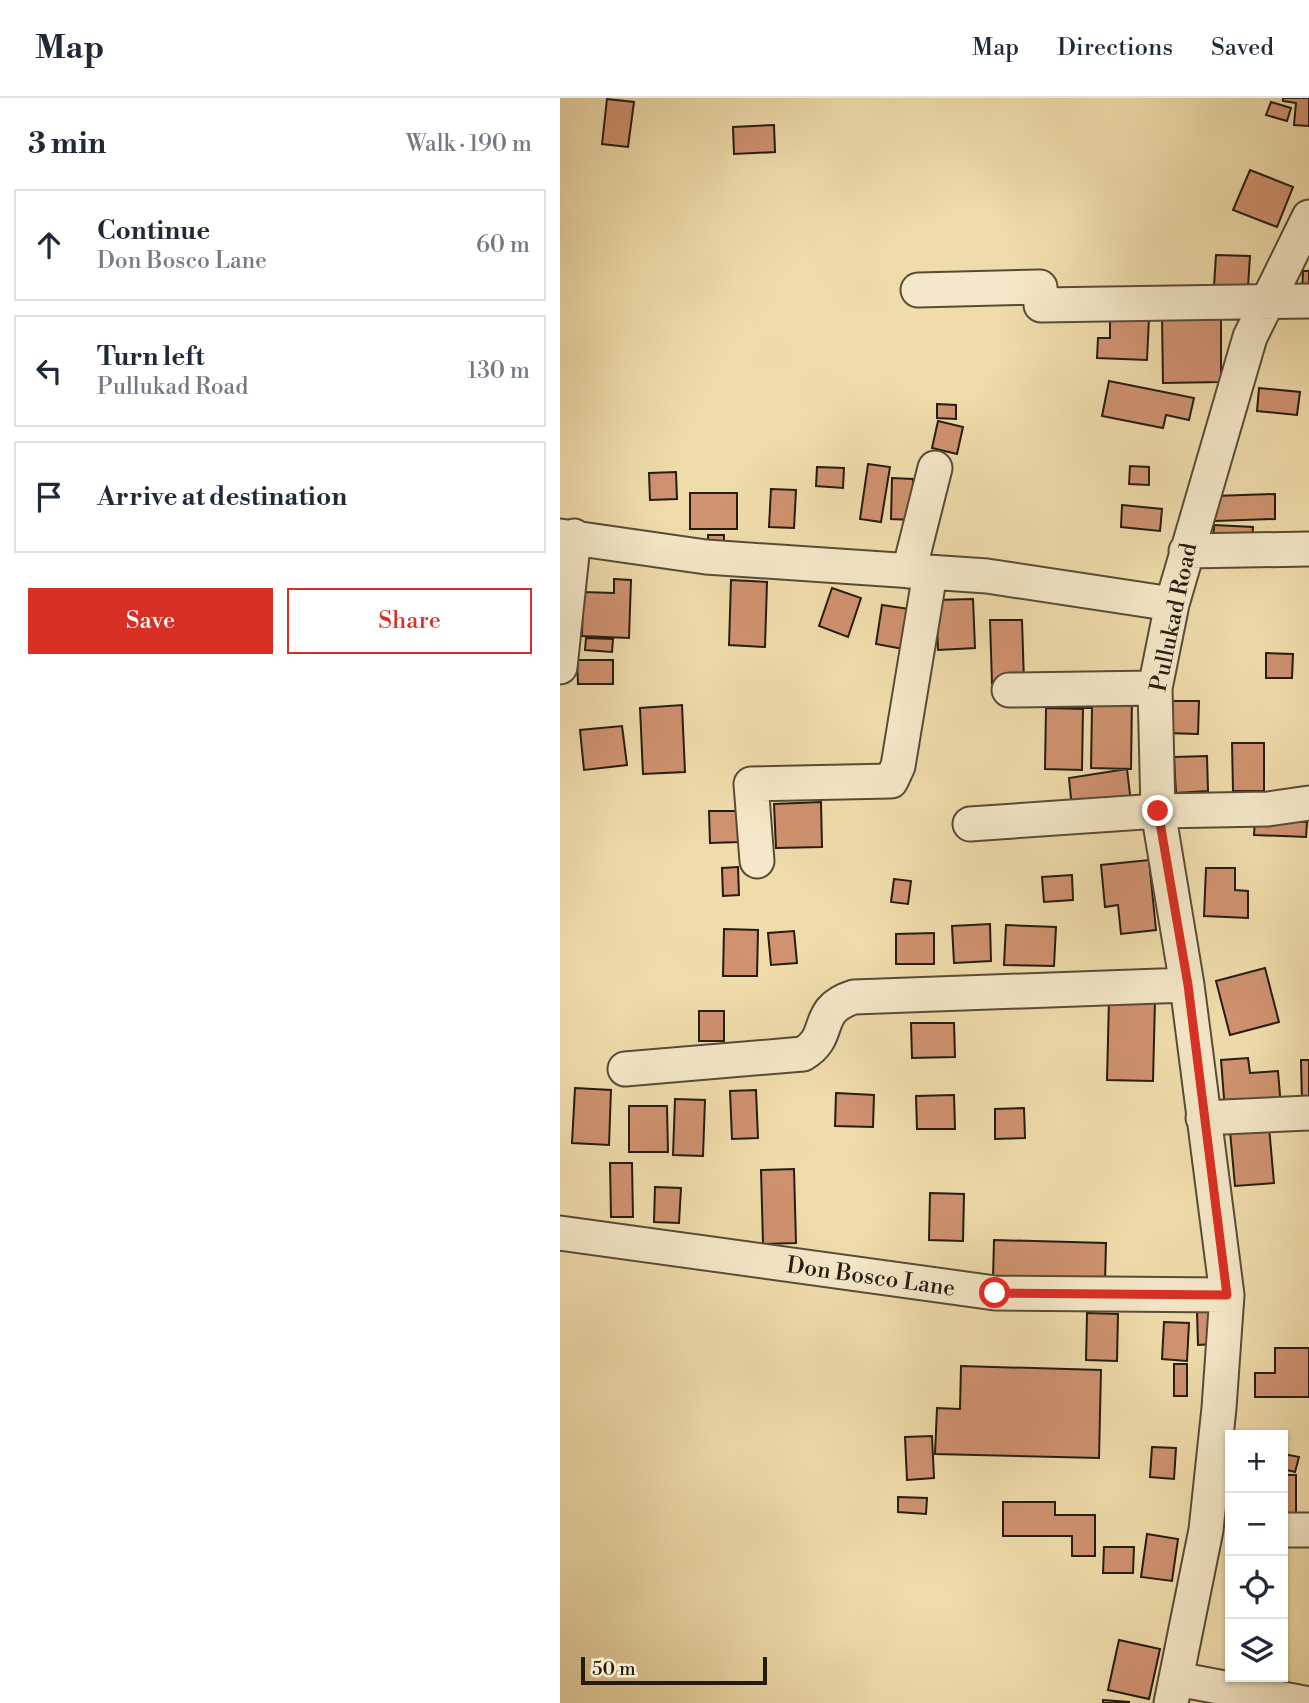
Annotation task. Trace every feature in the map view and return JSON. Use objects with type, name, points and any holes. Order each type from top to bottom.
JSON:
[{"type":"street","name":"Pullukad Road","points":[[1174,1691],[1218,1530],[1219,1408],[1227,1295],[1188,985],[1158,811],[1155,688],[1186,551],[1250,337],[1294,252],[1309,216]]},
{"type":"street","points":[[918,290],[1040,287],[1041,305],[1309,301]]},
{"type":"street","points":[[757,861],[751,784],[891,781],[898,766],[935,468]]},
{"type":"street","points":[[560,667],[567,536],[706,557],[987,576],[1172,604]]},
{"type":"street","points":[[1186,551],[1309,549]]},
{"type":"street","points":[[1009,690],[1155,688]]},
{"type":"street","points":[[970,824],[1158,811],[1268,809],[1309,803]]},
{"type":"street","points":[[625,1069],[803,1054],[814,1048],[827,1014],[836,1003],[854,997],[1188,985]]},
{"type":"street","points":[[1203,1118],[1309,1114]]},
{"type":"street","name":"Don Bosco Lane","points":[[560,1233],[995,1293],[1227,1295]]},
{"type":"street","points":[[1288,1530],[1309,1530]]},
{"type":"street","points":[[1174,1691],[1304,1703]]},
{"type":"building","points":[[1283,98],[1309,98],[1309,126],[1294,125],[1296,103],[1283,101]]},
{"type":"building","points":[[607,99],[634,102],[628,147],[602,144]]},
{"type":"building","points":[[1271,102],[1291,108],[1287,121],[1266,115]]},
{"type":"building","points":[[774,125],[775,152],[734,154],[733,127]]},
{"type":"building","points":[[1250,170],[1293,187],[1277,227],[1233,210]]},
{"type":"building","points":[[1216,255],[1250,256],[1248,287],[1214,286]]},
{"type":"building","points":[[1303,271],[1309,271],[1309,294],[1302,294]]},
{"type":"building","points":[[1162,316],[1221,316],[1221,382],[1163,383]]},
{"type":"building","points":[[1110,318],[1149,318],[1147,360],[1097,358],[1098,338],[1110,338]]},
{"type":"building","points":[[1109,381],[1194,398],[1189,420],[1166,415],[1163,428],[1102,416]]},
{"type":"building","points":[[1259,388],[1300,392],[1297,415],[1257,411]]},
{"type":"building","points":[[937,404],[956,405],[956,419],[937,418]]},
{"type":"building","points":[[938,421],[963,427],[957,454],[932,448]]},
{"type":"building","points":[[868,464],[890,467],[881,522],[860,519]]},
{"type":"building","points":[[1130,466],[1149,467],[1149,485],[1129,484]]},
{"type":"building","points":[[817,467],[844,468],[843,488],[816,486]]},
{"type":"building","points":[[676,472],[677,499],[650,500],[649,473]]},
{"type":"building","points":[[892,478],[913,479],[912,520],[891,519]]},
{"type":"building","points":[[771,489],[796,490],[794,528],[769,527]]},
{"type":"building","points":[[690,493],[737,493],[737,529],[690,529]]},
{"type":"building","points":[[1275,494],[1275,519],[1215,521],[1214,496]]},
{"type":"building","points":[[1122,505],[1162,509],[1160,531],[1121,527]]},
{"type":"building","points":[[1214,525],[1253,527],[1252,545],[1213,543]]},
{"type":"building","points":[[708,535],[724,535],[724,552],[708,552]]},
{"type":"building","points":[[614,579],[631,580],[629,638],[582,636],[583,592],[614,593]]},
{"type":"building","points":[[731,580],[767,582],[765,647],[729,645]]},
{"type":"building","points":[[832,588],[861,598],[848,637],[819,626]]},
{"type":"building","points":[[973,599],[975,648],[938,650],[936,600]]},
{"type":"building","points":[[882,605],[916,610],[909,650],[876,644]]},
{"type":"building","points":[[990,620],[1022,620],[1024,682],[992,684]]},
{"type":"building","points":[[586,638],[613,639],[612,652],[585,650]]},
{"type":"building","points":[[1266,653],[1293,654],[1292,678],[1266,678]]},
{"type":"building","points":[[577,660],[613,660],[613,684],[578,684]]},
{"type":"building","points":[[1057,694],[1132,696],[1131,769],[1091,768],[1092,708],[1057,708]]},
{"type":"building","points":[[1165,701],[1199,701],[1198,734],[1165,733]]},
{"type":"building","points":[[682,705],[685,772],[643,774],[640,708]]},
{"type":"building","points":[[1046,708],[1083,709],[1082,770],[1045,769]]},
{"type":"building","points":[[622,726],[627,765],[584,770],[580,730]]},
{"type":"building","points":[[1232,743],[1264,743],[1264,791],[1233,791]]},
{"type":"building","points":[[1207,756],[1208,791],[1176,793],[1174,757]]},
{"type":"building","points":[[1127,769],[1131,803],[1072,809],[1069,778]]},
{"type":"building","points":[[821,802],[822,847],[776,848],[774,804]]},
{"type":"building","points":[[709,811],[739,811],[739,842],[710,843]]},
{"type":"building","points":[[1255,819],[1307,822],[1306,837],[1254,835]]},
{"type":"building","points":[[1149,860],[1156,930],[1121,934],[1118,905],[1105,907],[1101,865]]},
{"type":"building","points":[[738,867],[739,895],[723,896],[722,868]]},
{"type":"building","points":[[1206,868],[1235,868],[1235,890],[1248,891],[1248,918],[1204,916]]},
{"type":"building","points":[[1072,875],[1073,900],[1044,902],[1042,877]]},
{"type":"building","points":[[894,879],[911,881],[908,904],[891,902]]},
{"type":"building","points":[[990,924],[991,961],[954,963],[952,926]]},
{"type":"building","points":[[1006,925],[1056,927],[1054,966],[1004,965]]},
{"type":"building","points":[[724,929],[758,930],[757,976],[723,976]]},
{"type":"building","points":[[794,931],[797,963],[771,965],[768,933]]},
{"type":"building","points":[[934,933],[934,964],[896,964],[896,934]]},
{"type":"building","points":[[1265,968],[1279,1022],[1230,1035],[1216,981]]},
{"type":"building","points":[[1109,999],[1155,1000],[1153,1081],[1107,1080]]},
{"type":"building","points":[[699,1011],[724,1011],[724,1041],[699,1041]]},
{"type":"building","points":[[911,1023],[954,1023],[955,1057],[912,1058]]},
{"type":"building","points":[[1248,1058],[1250,1073],[1278,1071],[1281,1107],[1225,1111],[1221,1060]]},
{"type":"building","points":[[1301,1060],[1309,1060],[1309,1104],[1302,1104]]},
{"type":"building","points":[[575,1088],[611,1090],[609,1145],[572,1143]]},
{"type":"building","points":[[756,1090],[758,1138],[732,1139],[730,1091]]},
{"type":"building","points":[[836,1093],[874,1095],[873,1127],[835,1126]]},
{"type":"building","points":[[954,1095],[955,1129],[917,1129],[916,1096]]},
{"type":"building","points":[[675,1099],[705,1100],[703,1156],[673,1155]]},
{"type":"building","points":[[629,1106],[667,1106],[668,1152],[629,1152]]},
{"type":"building","points":[[1024,1108],[1025,1138],[995,1139],[995,1109]]},
{"type":"building","points":[[1269,1127],[1274,1183],[1235,1186],[1230,1131]]},
{"type":"building","points":[[610,1163],[632,1163],[633,1217],[611,1217]]},
{"type":"building","points":[[794,1169],[796,1243],[763,1244],[761,1170]]},
{"type":"building","points":[[655,1187],[681,1188],[679,1223],[654,1222]]},
{"type":"building","points":[[930,1193],[964,1194],[963,1241],[929,1240]]},
{"type":"building","points":[[994,1240],[1106,1243],[1105,1282],[993,1279]]},
{"type":"building","points":[[1197,1311],[1211,1311],[1212,1344],[1198,1345]]},
{"type":"building","points":[[1087,1313],[1118,1314],[1117,1361],[1086,1360]]},
{"type":"building","points":[[1164,1322],[1189,1323],[1187,1361],[1162,1359]]},
{"type":"building","points":[[1275,1348],[1309,1348],[1309,1397],[1255,1397],[1255,1373],[1275,1373]]},
{"type":"building","points":[[1174,1364],[1187,1364],[1187,1396],[1174,1396]]},
{"type":"building","points":[[961,1366],[1101,1370],[1099,1458],[935,1454],[937,1408],[960,1409]]},
{"type":"building","points":[[932,1436],[934,1478],[907,1480],[905,1437]]},
{"type":"building","points":[[1152,1447],[1176,1448],[1174,1479],[1150,1477]]},
{"type":"building","points":[[1288,1455],[1299,1457],[1295,1472],[1288,1470]]},
{"type":"building","points":[[1288,1475],[1296,1475],[1296,1519],[1288,1519]]},
{"type":"building","points":[[898,1497],[927,1498],[926,1514],[898,1512]]},
{"type":"building","points":[[1003,1502],[1055,1502],[1055,1515],[1095,1515],[1095,1556],[1072,1556],[1072,1536],[1003,1536]]},
{"type":"building","points":[[1147,1534],[1178,1539],[1172,1581],[1141,1577]]},
{"type":"building","points":[[1104,1547],[1134,1547],[1133,1573],[1103,1573]]},
{"type":"building","points":[[1119,1640],[1160,1649],[1149,1699],[1108,1690]]},
{"type":"building","points":[[1103,1700],[1129,1702],[1129,1703],[1103,1703]]},
{"type":"route","points":[[995,1293],[1227,1295],[1188,985],[1158,811]]}]
